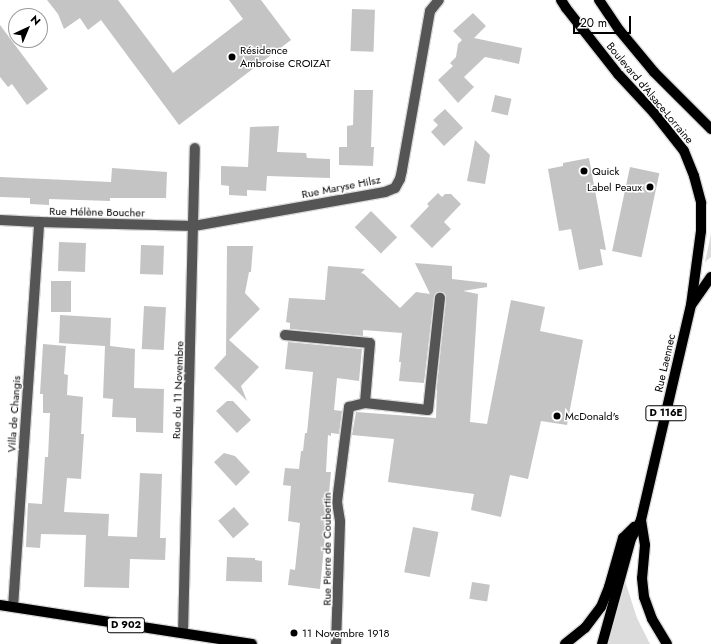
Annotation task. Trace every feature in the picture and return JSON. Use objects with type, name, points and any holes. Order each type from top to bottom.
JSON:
[{"type":"main road","name":"Boulevard d'Alsace-Lorraine","points":[[561,0],[618,74],[654,113],[684,151],[694,176],[701,203],[701,220],[690,305]]},
{"type":"main road","name":"Boulevard d'Alsace-Lorraine","points":[[599,0],[620,31],[654,72],[711,129]]},
{"type":"main road","points":[[690,305],[711,277]]},
{"type":"main road","name":"Rue Laennec","points":[[602,644],[631,539],[642,520],[690,305]]},
{"type":"main road","points":[[565,644],[585,628],[601,607],[609,587],[623,538],[642,520]]},
{"type":"main road","name":"Rue Laennec","points":[[642,520],[645,545],[642,578],[644,597],[652,619],[667,644]]},
{"type":"main road","name":"D 902","points":[[0,605],[252,644]]},
{"type":"street","name":"Rue Maryse Hilsz","points":[[194,226],[385,192],[395,188],[400,179],[402,170],[430,11],[439,0]]},
{"type":"street","name":"Rue du 11 Novembre","points":[[183,633],[196,148]]},
{"type":"street","name":"Rue Hélène Boucher","points":[[0,220],[194,226]]},
{"type":"street","name":"Villa de Changis","points":[[13,607],[39,222]]},
{"type":"street","points":[[285,335],[370,343],[365,402],[428,410],[440,298]]},
{"type":"street","name":"Rue Pierre de Coubertin","points":[[336,644],[340,521],[338,502],[349,408],[365,402]]},
{"type":"shaded area","points":[[711,234],[711,257],[705,262]]},
{"type":"shaded area","points":[[625,581],[637,618],[650,644],[605,644]]},
{"type":"building","name":"Résidence Ambroise CROIZAT","points":[[47,0],[118,0],[173,73],[243,19],[229,0],[261,0],[291,40],[179,125],[101,20],[88,30],[80,18],[64,29],[58,14]]},
{"type":"building","points":[[352,9],[375,10],[374,52],[351,51]]},
{"type":"building","points":[[473,13],[486,26],[474,38],[522,48],[519,64],[501,60],[502,58],[500,60],[485,57],[464,77],[474,87],[458,103],[438,80],[453,66],[450,63],[456,57],[458,44],[462,40],[453,31]]},
{"type":"building","points":[[0,25],[8,36],[8,48],[17,48],[48,89],[27,105],[12,84],[8,87],[0,77]]},
{"type":"building","points":[[354,90],[373,90],[371,147],[374,147],[373,166],[339,165],[339,147],[347,147],[347,126],[353,125]]},
{"type":"building","points":[[495,95],[512,99],[508,115],[491,112]]},
{"type":"building","points":[[445,109],[463,128],[444,146],[431,132],[438,125],[433,120]]},
{"type":"building","points":[[279,126],[277,152],[306,153],[307,158],[330,159],[330,178],[267,176],[266,191],[247,190],[247,196],[229,195],[229,186],[221,185],[221,166],[248,167],[250,127]]},
{"type":"building","points":[[475,140],[490,155],[485,184],[467,181]]},
{"type":"building","points":[[589,158],[606,250],[600,249],[603,265],[579,270],[571,229],[559,231],[548,169],[563,166],[563,163]]},
{"type":"building","points":[[630,167],[659,173],[641,257],[612,251]]},
{"type":"building","points":[[112,168],[167,172],[166,198],[110,198],[110,201],[49,199],[49,205],[30,204],[30,198],[0,197],[0,177],[111,182]]},
{"type":"building","points":[[438,193],[442,197],[445,194],[451,194],[461,204],[444,222],[451,229],[432,248],[410,226],[429,206],[427,204]]},
{"type":"building","points":[[371,211],[397,237],[381,253],[355,227]]},
{"type":"building","points":[[59,242],[86,243],[85,272],[58,271]]},
{"type":"building","points":[[141,245],[164,246],[163,275],[140,274]]},
{"type":"building","points":[[227,246],[253,246],[251,272],[249,272],[245,293],[260,309],[229,340],[259,367],[241,386],[247,401],[214,368],[226,355]]},
{"type":"building","points":[[415,263],[452,266],[452,279],[487,283],[487,287],[463,291],[478,294],[470,422],[487,424],[511,300],[545,307],[540,331],[583,340],[567,425],[541,421],[528,479],[510,475],[501,517],[471,510],[474,494],[388,482],[394,439],[352,435],[356,412],[436,418],[437,385],[446,299],[444,293],[438,292],[434,297],[424,383],[399,381],[402,333],[363,330],[363,336],[290,329],[290,323],[286,322],[289,298],[325,300],[328,266],[365,269],[361,273],[364,274],[400,308],[416,292],[430,294]]},
{"type":"building","points":[[51,281],[71,281],[71,312],[51,312]]},
{"type":"building","points":[[144,306],[166,307],[164,350],[142,349]]},
{"type":"building","points":[[60,315],[111,318],[110,346],[135,349],[134,388],[164,389],[163,433],[136,432],[136,418],[112,417],[113,399],[103,398],[105,346],[59,343]]},
{"type":"building","points":[[288,342],[362,349],[359,381],[337,378],[334,410],[342,411],[339,434],[331,433],[331,436],[328,435],[326,472],[331,472],[320,589],[288,585],[290,569],[295,570],[300,523],[288,521],[291,486],[283,485],[285,468],[299,469],[305,433],[307,433],[313,372],[285,369]]},
{"type":"building","points":[[43,344],[66,346],[64,374],[68,375],[67,395],[83,397],[81,434],[84,434],[81,479],[67,478],[64,512],[109,514],[108,536],[137,537],[140,473],[162,474],[160,538],[166,538],[165,560],[130,559],[129,588],[84,587],[86,535],[41,534],[40,548],[26,547],[28,503],[42,504],[45,457],[48,457],[50,413],[43,413],[43,394],[40,394]]},
{"type":"building","points":[[227,401],[233,401],[251,420],[237,433],[216,411]]},
{"type":"building","points":[[224,453],[235,456],[250,472],[236,486],[214,462]]},
{"type":"building","points":[[234,507],[249,524],[233,538],[218,521]]},
{"type":"building","points":[[413,527],[439,532],[430,577],[404,572]]},
{"type":"building","points":[[227,557],[255,558],[255,560],[262,561],[262,582],[226,581]]},
{"type":"building","points":[[472,582],[490,585],[487,602],[469,599]]},
{"type":"place","name":"Résidence Ambroise CROIZAT","points":[[232,57]]},
{"type":"place","name":"Quick","points":[[584,171]]},
{"type":"place","name":"Label Peaux","points":[[650,187]]},
{"type":"place","name":"McDonald's","points":[[557,416]]},
{"type":"place","name":"11 Novembre 1918","points":[[294,633]]}]
